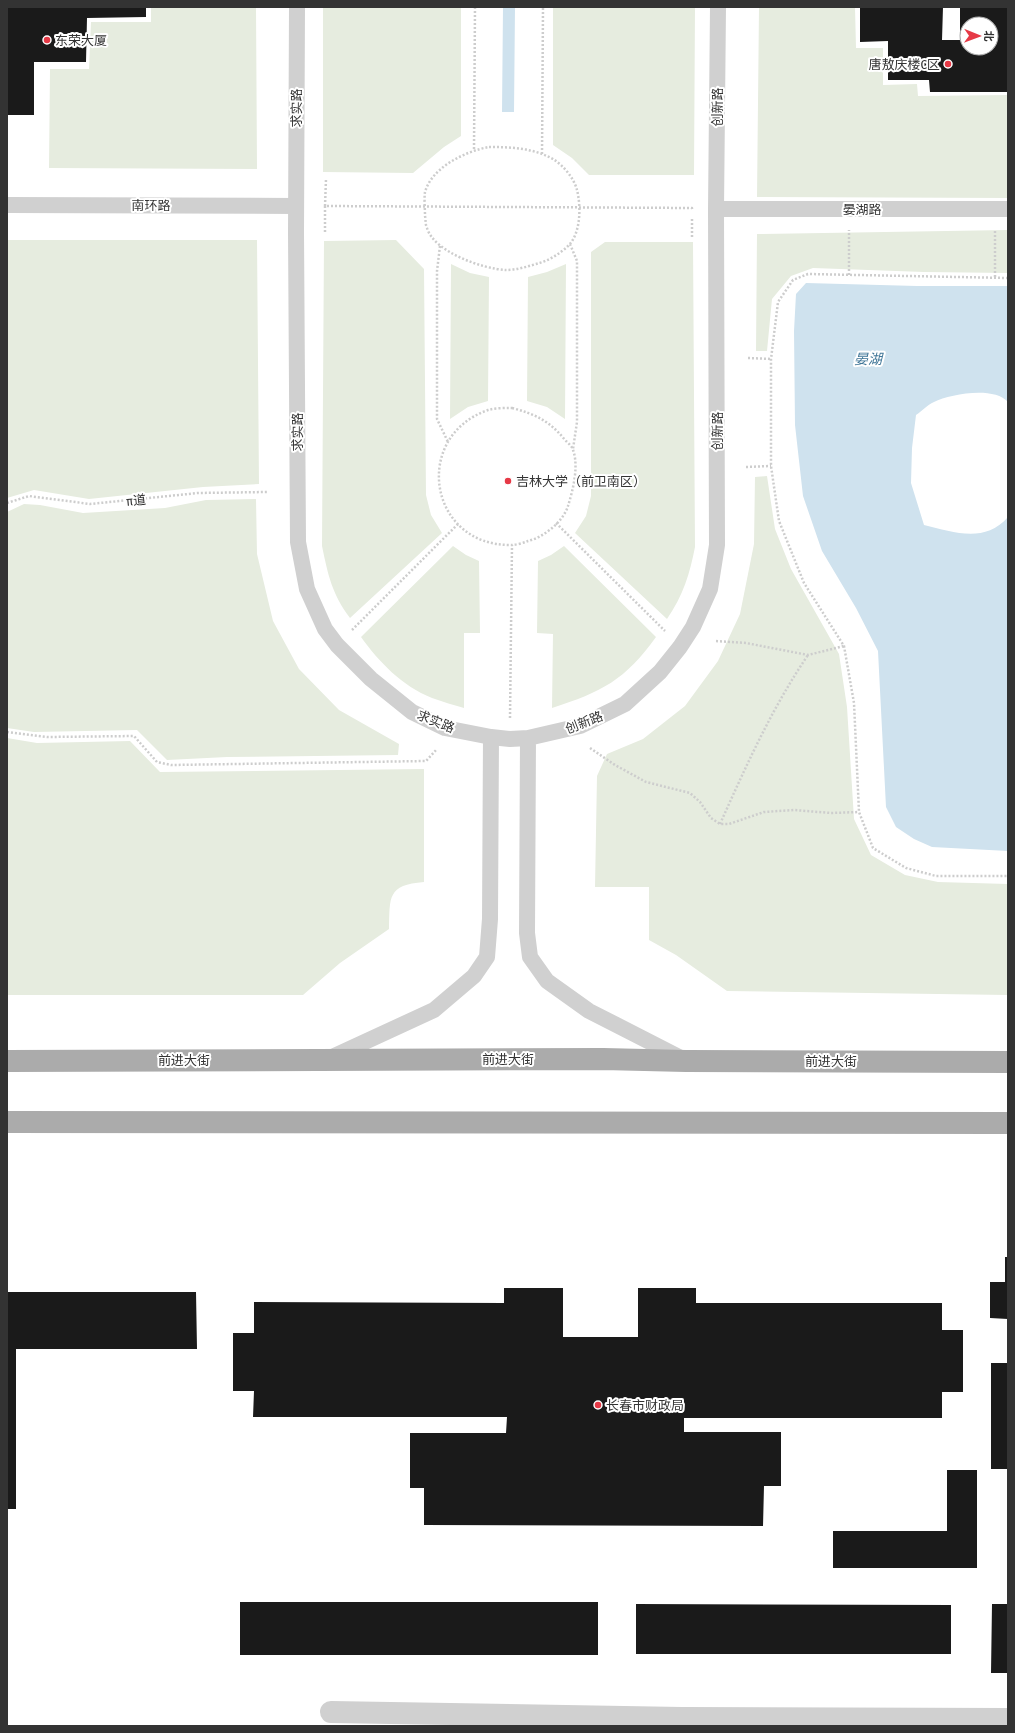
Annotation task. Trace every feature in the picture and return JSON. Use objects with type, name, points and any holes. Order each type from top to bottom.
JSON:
[{"type":"main road","name":"前进大街","points":[[7,1061],[603,1059],[686,1061],[1008,1062]]},
{"type":"main road","points":[[7,1122],[1008,1123]]},
{"type":"street","points":[[331,1712],[682,1722],[964,1722],[1008,1719]]},
{"type":"lane","name":"求实路","points":[[297,7],[296,206],[298,542],[306,589],[325,629],[337,645],[371,679],[412,712],[445,728],[491,737],[510,738]]},
{"type":"lane","name":"创新路","points":[[510,738],[528,738],[580,726],[625,704],[660,672],[680,647],[692,627],[710,589],[717,545],[716,208],[718,7]]},
{"type":"lane","name":"南环路","points":[[7,205],[296,206]]},
{"type":"lane","name":"晏湖路","points":[[716,208],[1001,209]]},
{"type":"lane","points":[[326,1060],[434,1010],[474,976],[487,957],[490,926],[491,737]]},
{"type":"lane","points":[[528,738],[527,933],[530,958],[547,981],[589,1011],[686,1061]]},
{"type":"path","points":[[474,149],[475,7]]},
{"type":"path","points":[[542,154],[543,7]]},
{"type":"path","points":[[489,146],[508,146],[522,148],[542,154],[554,160],[566,170],[577,189],[579,207],[578,227],[570,244],[556,256],[542,262],[525,268],[506,270],[482,266],[462,259],[440,246],[427,229],[424,206],[426,192],[433,177],[451,162],[474,149],[489,146]]},
{"type":"path","points":[[325,232],[326,179]]},
{"type":"path","points":[[325,206],[692,208],[692,238]]},
{"type":"path","points":[[849,208],[849,276]]},
{"type":"path","points":[[995,278],[1001,209]]},
{"type":"path","points":[[570,244],[577,260],[577,422],[573,449],[575,467],[574,489],[567,510],[553,528],[534,540],[512,545],[490,543],[469,534],[453,519],[442,500],[438,478],[441,455],[452,435],[469,419],[490,410],[512,408],[535,414],[554,427],[573,449]]},
{"type":"path","points":[[440,246],[437,271],[437,419],[448,442]]},
{"type":"path","points":[[1008,278],[808,274],[793,280],[778,302],[771,359],[771,466],[779,521],[804,583],[844,646],[854,703],[859,812],[873,848],[906,868],[936,876],[1008,876]]},
{"type":"path","points":[[748,358],[771,359]]},
{"type":"path","points":[[746,467],[771,466]]},
{"type":"path","name":"π道","points":[[7,503],[29,496],[90,504],[198,493],[267,492]]},
{"type":"path","points":[[556,523],[680,647]]},
{"type":"path","points":[[337,645],[458,524]]},
{"type":"path","points":[[510,738],[512,545]]},
{"type":"path","points":[[716,641],[746,643],[808,655],[844,646]]},
{"type":"path","points":[[720,824],[748,759],[787,687],[808,655]]},
{"type":"path","points":[[7,732],[47,737],[134,736],[157,762],[171,765],[426,761],[437,749]]},
{"type":"path","points":[[590,748],[615,765],[646,782],[690,793],[700,802],[711,818],[720,824],[729,824],[764,812],[794,810],[831,813],[859,812]]},
{"type":"shaded area","points":[[151,7],[256,7],[257,169],[49,168],[50,69],[89,69],[91,22],[151,22]]},
{"type":"shaded area","points":[[323,7],[461,7],[461,136],[444,147],[413,173],[323,172]]},
{"type":"shaded area","points":[[553,7],[695,7],[694,175],[589,175],[572,158],[553,145]]},
{"type":"shaded area","points":[[759,7],[855,7],[856,48],[883,48],[883,85],[917,84],[918,96],[1008,95],[1008,198],[757,197]]},
{"type":"shaded area","points":[[1008,230],[1008,273],[813,268],[791,276],[772,299],[767,351],[756,351],[757,234]]},
{"type":"shaded area","points":[[7,240],[257,240],[259,484],[203,487],[89,499],[34,490],[7,498]]},
{"type":"shaded area","points":[[396,240],[424,269],[426,495],[431,515],[442,533],[350,618],[335,592],[326,566],[322,546],[324,241]]},
{"type":"shaded area","points":[[605,242],[693,242],[695,547],[685,584],[673,610],[667,619],[575,533],[586,516],[591,496],[591,252]]},
{"type":"shaded area","points":[[451,264],[470,273],[489,277],[488,401],[468,407],[450,419]]},
{"type":"shaded area","points":[[566,264],[565,419],[547,407],[527,401],[528,277],[547,272]]},
{"type":"shaded area","points":[[767,476],[775,529],[791,569],[839,654],[847,707],[854,819],[871,855],[905,875],[938,882],[1008,884],[1008,995],[727,991],[676,955],[649,940],[649,887],[595,887],[597,776],[607,754],[643,739],[685,706],[718,661],[740,614],[754,544],[755,477]]},
{"type":"shaded area","points":[[256,499],[257,554],[273,621],[299,669],[339,710],[399,744],[398,755],[227,757],[167,760],[137,730],[34,732],[7,728],[7,512],[24,504],[40,505],[83,513],[165,508],[206,500]]},
{"type":"shaded area","points":[[453,546],[466,555],[479,561],[480,633],[464,633],[464,708],[432,698],[411,687],[383,664],[361,637]]},
{"type":"shaded area","points":[[564,546],[656,637],[634,664],[611,683],[585,696],[552,708],[553,634],[537,633],[538,561],[551,555]]},
{"type":"shaded area","points":[[7,738],[37,743],[130,741],[160,772],[424,769],[424,882],[403,886],[397,890],[391,901],[389,929],[340,963],[303,995],[7,995]]},
{"type":"water","points":[[503,7],[515,7],[514,112],[502,112]]},
{"type":"water","name":"晏湖","points":[[806,283],[917,286],[1008,286],[1008,402],[993,394],[961,394],[950,396],[934,402],[916,415],[912,448],[911,483],[924,525],[957,533],[979,533],[989,531],[1008,517],[1008,851],[932,847],[914,839],[896,827],[886,807],[878,651],[856,608],[822,551],[803,496],[795,425],[794,331],[796,294]]},
{"type":"building","name":"东荣大厦","points":[[7,7],[146,7],[146,17],[87,18],[86,62],[34,62],[34,115],[7,115]]},
{"type":"building","name":"唐敖庆楼C区","points":[[860,7],[943,7],[942,40],[959,40],[959,56],[999,56],[999,16],[960,16],[960,7],[1008,7],[1008,92],[930,92],[929,80],[888,80],[888,41],[860,42]]},
{"type":"building","points":[[1005,1257],[1008,1257],[1008,1319],[990,1318],[990,1282],[1005,1282]]},
{"type":"building","name":"长春市财政局","points":[[504,1288],[563,1288],[563,1337],[638,1337],[638,1288],[696,1288],[696,1303],[942,1303],[942,1330],[963,1330],[963,1392],[942,1392],[942,1418],[684,1418],[684,1432],[781,1432],[781,1486],[764,1486],[763,1526],[424,1525],[424,1488],[410,1488],[410,1433],[506,1433],[507,1417],[253,1417],[254,1391],[233,1391],[233,1333],[254,1333],[254,1302],[504,1303]]},
{"type":"building","points":[[7,1292],[196,1292],[197,1349],[16,1349],[16,1509],[7,1509]]},
{"type":"building","points":[[991,1363],[1008,1363],[1008,1469],[991,1469]]},
{"type":"building","points":[[947,1470],[977,1470],[977,1568],[833,1568],[833,1531],[947,1531]]},
{"type":"building","points":[[240,1602],[598,1602],[598,1655],[240,1655]]},
{"type":"building","points":[[636,1604],[951,1605],[951,1654],[636,1654]]},
{"type":"building","points":[[992,1604],[1008,1604],[1008,1673],[991,1673]]},
{"type":"place","name":"东荣大厦","points":[[47,40]]},
{"type":"place","name":"唐敖庆楼C区","points":[[948,64]]},
{"type":"place","name":"吉林大学（前卫南区）","points":[[508,481]]},
{"type":"place","name":"长春市财政局","points":[[598,1405]]}]
